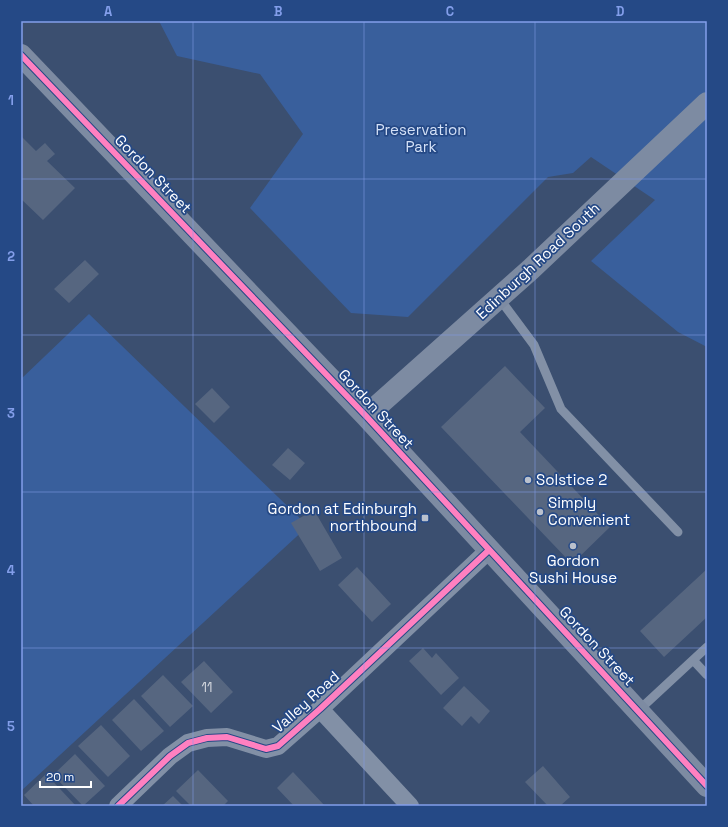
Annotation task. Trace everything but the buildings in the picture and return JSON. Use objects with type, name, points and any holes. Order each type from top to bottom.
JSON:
[{"type":"main road","name":"Gordon Street","points":[[21,55],[366,416],[488,550],[639,710],[707,786]]},
{"type":"main road","name":"Edinburgh Road South","points":[[366,416],[498,298],[707,102]]},
{"type":"street","name":"Valley Road","points":[[118,806],[170,756],[188,743],[207,738],[227,737],[266,749],[278,746],[320,709],[488,550]]},
{"type":"street","points":[[320,709],[410,806]]},
{"type":"lane","points":[[498,298],[534,345],[561,409],[678,532]]},
{"type":"lane","points":[[639,710],[707,647]]},
{"type":"lane","points":[[693,660],[707,675]]},
{"type":"green space","name":"Preservation Park","points":[[159,21],[707,21],[707,347],[678,332],[591,261],[655,200],[591,157],[573,173],[548,177],[408,317],[351,313],[250,208],[303,134],[260,74],[177,56]]},
{"type":"green space","points":[[89,314],[308,526],[21,791],[21,379]]},
{"type":"cycle path","points":[[21,55],[366,416],[707,786]]},
{"type":"cycle path","points":[[118,806],[170,756],[188,743],[207,738],[227,737],[266,749],[278,746],[320,709],[489,550]]},
{"type":"place","name":"Solstice 2","points":[[528,480]]},
{"type":"place","name":"Simply Convenient","points":[[540,512]]},
{"type":"place","name":"Gordon at Edinburgh northbound","points":[[425,518]]},
{"type":"place","name":"Gordon Sushi House","points":[[573,546]]}]
